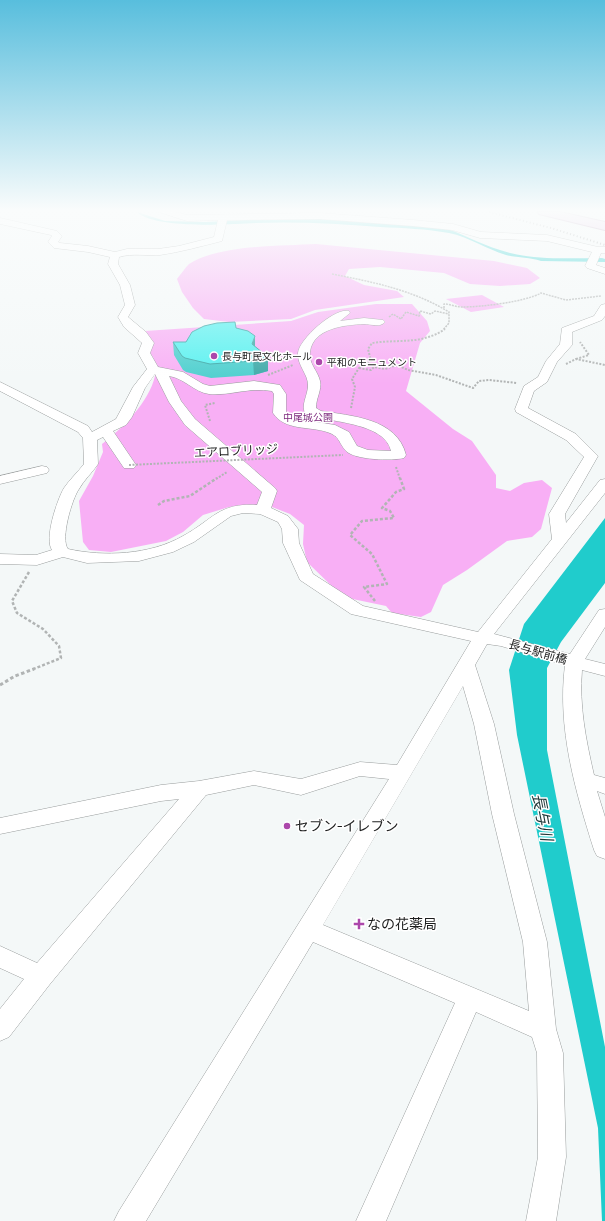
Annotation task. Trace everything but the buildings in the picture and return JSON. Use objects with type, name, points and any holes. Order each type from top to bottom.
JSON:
[{"type":"street","points":[[0,559],[37,560],[62,552],[87,558],[139,556],[167,549],[189,539],[226,513],[242,509],[263,510],[270,491],[242,465],[195,426],[175,402],[158,371],[144,353],[148,343],[143,334],[126,322],[123,317],[130,306],[125,284],[116,269]]},
{"type":"street","points":[[560,539],[558,514],[591,456],[571,437],[522,409],[528,389],[543,379],[552,361],[566,345],[566,330],[598,318],[605,307]]},
{"type":"street","points":[[90,438],[121,422],[127,414],[138,387],[158,371],[168,371],[177,373],[204,389],[219,390],[256,385],[276,388],[280,394],[279,413],[289,420],[301,424],[330,428],[344,435],[352,448],[366,454],[399,455],[398,448],[392,439],[374,428],[350,419],[322,417],[311,412],[309,405],[315,387],[313,376],[305,362],[303,354],[308,340],[345,313]]},
{"type":"street","points":[[325,327],[364,321],[384,320]]},
{"type":"street","points":[[0,386],[83,429],[90,438],[92,464],[71,489],[65,502],[56,539],[57,546],[62,552]]},
{"type":"street","points":[[106,431],[129,465]]},
{"type":"street","points":[[0,480],[42,470]]},
{"type":"street","points":[[129,1221],[308,929],[466,665],[492,640],[560,539],[605,484]]},
{"type":"street","name":"長与駅前橋","points":[[263,510],[283,519],[290,529],[291,543],[306,577],[357,610],[492,640],[605,670]]},
{"type":"street","points":[[605,614],[574,662],[571,690],[575,734],[589,801],[605,850]]},
{"type":"street","points":[[466,665],[484,724],[503,814],[535,942],[543,1029],[550,1053],[552,1157],[541,1221]]},
{"type":"street","points":[[0,826],[161,793],[199,789],[254,778],[301,787],[360,769],[402,773]]},
{"type":"street","points":[[585,780],[605,786]]},
{"type":"street","points":[[0,1030],[41,976],[199,789]]},
{"type":"street","points":[[308,929],[543,1029]]},
{"type":"street","points":[[0,956],[41,976]]},
{"type":"street","points":[[371,1221],[470,998]]},
{"type":"path","points":[[332,274],[374,281],[419,296],[449,312],[449,324],[445,329],[432,336],[415,342],[383,340],[372,343],[368,349],[371,356],[371,361],[359,368],[352,379],[355,387],[350,419]]},
{"type":"path","points":[[444,308],[444,304],[453,304],[460,307],[471,306],[532,298],[542,293],[566,300],[600,296],[605,297]]},
{"type":"path","points":[[384,320],[393,314],[401,319],[406,312],[419,316],[420,311],[431,314],[435,311],[449,314]]},
{"type":"path","points":[[565,365],[576,359],[605,365]]},
{"type":"path","points":[[256,385],[251,379],[263,377],[290,366],[305,362]]},
{"type":"path","points":[[359,368],[371,370],[374,367],[385,369],[391,366],[397,366],[408,370],[436,375],[473,388],[479,381],[489,380],[517,383],[528,389]]},
{"type":"path","points":[[195,426],[202,424],[212,429],[204,406],[221,401]]},
{"type":"path","name":"エアロブリッジ","points":[[129,465],[344,455]]},
{"type":"path","points":[[380,614],[374,600],[364,587],[387,584],[372,554],[350,535],[362,521],[394,518],[390,512],[382,508],[396,492],[404,489],[393,455]]},
{"type":"path","points":[[158,505],[163,501],[184,498],[205,488],[210,482],[226,472],[242,465]]},
{"type":"path","points":[[0,685],[15,676],[61,658],[59,646],[42,629],[17,613],[12,601],[37,560]]},
{"type":"green space","points":[[185,269],[349,269],[345,276],[364,285],[397,291],[404,297],[315,310],[291,319],[229,322],[204,319],[193,308],[182,292],[177,279]]},
{"type":"green space","points":[[401,269],[528,269],[540,278],[530,284],[500,286],[470,284],[444,273]]},
{"type":"green space","points":[[482,295],[504,307],[471,312],[446,299]]},
{"type":"green space","name":"中尾城公園","points":[[376,304],[412,304],[427,321],[430,331],[420,343],[406,391],[453,429],[472,441],[496,475],[496,488],[510,491],[524,483],[542,480],[552,488],[541,529],[532,537],[507,541],[467,570],[443,585],[431,612],[421,617],[392,613],[386,606],[343,597],[307,562],[303,544],[304,525],[290,514],[272,507],[252,505],[229,507],[203,515],[183,532],[166,541],[111,552],[89,550],[83,542],[79,501],[93,476],[103,452],[102,444],[134,414],[152,386],[155,376],[153,357],[141,347],[145,331],[291,321],[318,312]]},
{"type":"water","name":"長与川","points":[[605,518],[605,583],[561,642],[547,668],[547,750],[605,1047],[605,1221],[602,1221],[598,1128],[517,735],[509,670],[524,624]]},
{"type":"place","name":"長与町民文化ホール","points":[[214,356]]},
{"type":"place","name":"平和のモニュメント","points":[[319,362]]},
{"type":"place","name":"セブン-イレブン","points":[[287,826]]},
{"type":"place","name":"なの花薬局","points":[[359,924]]}]
